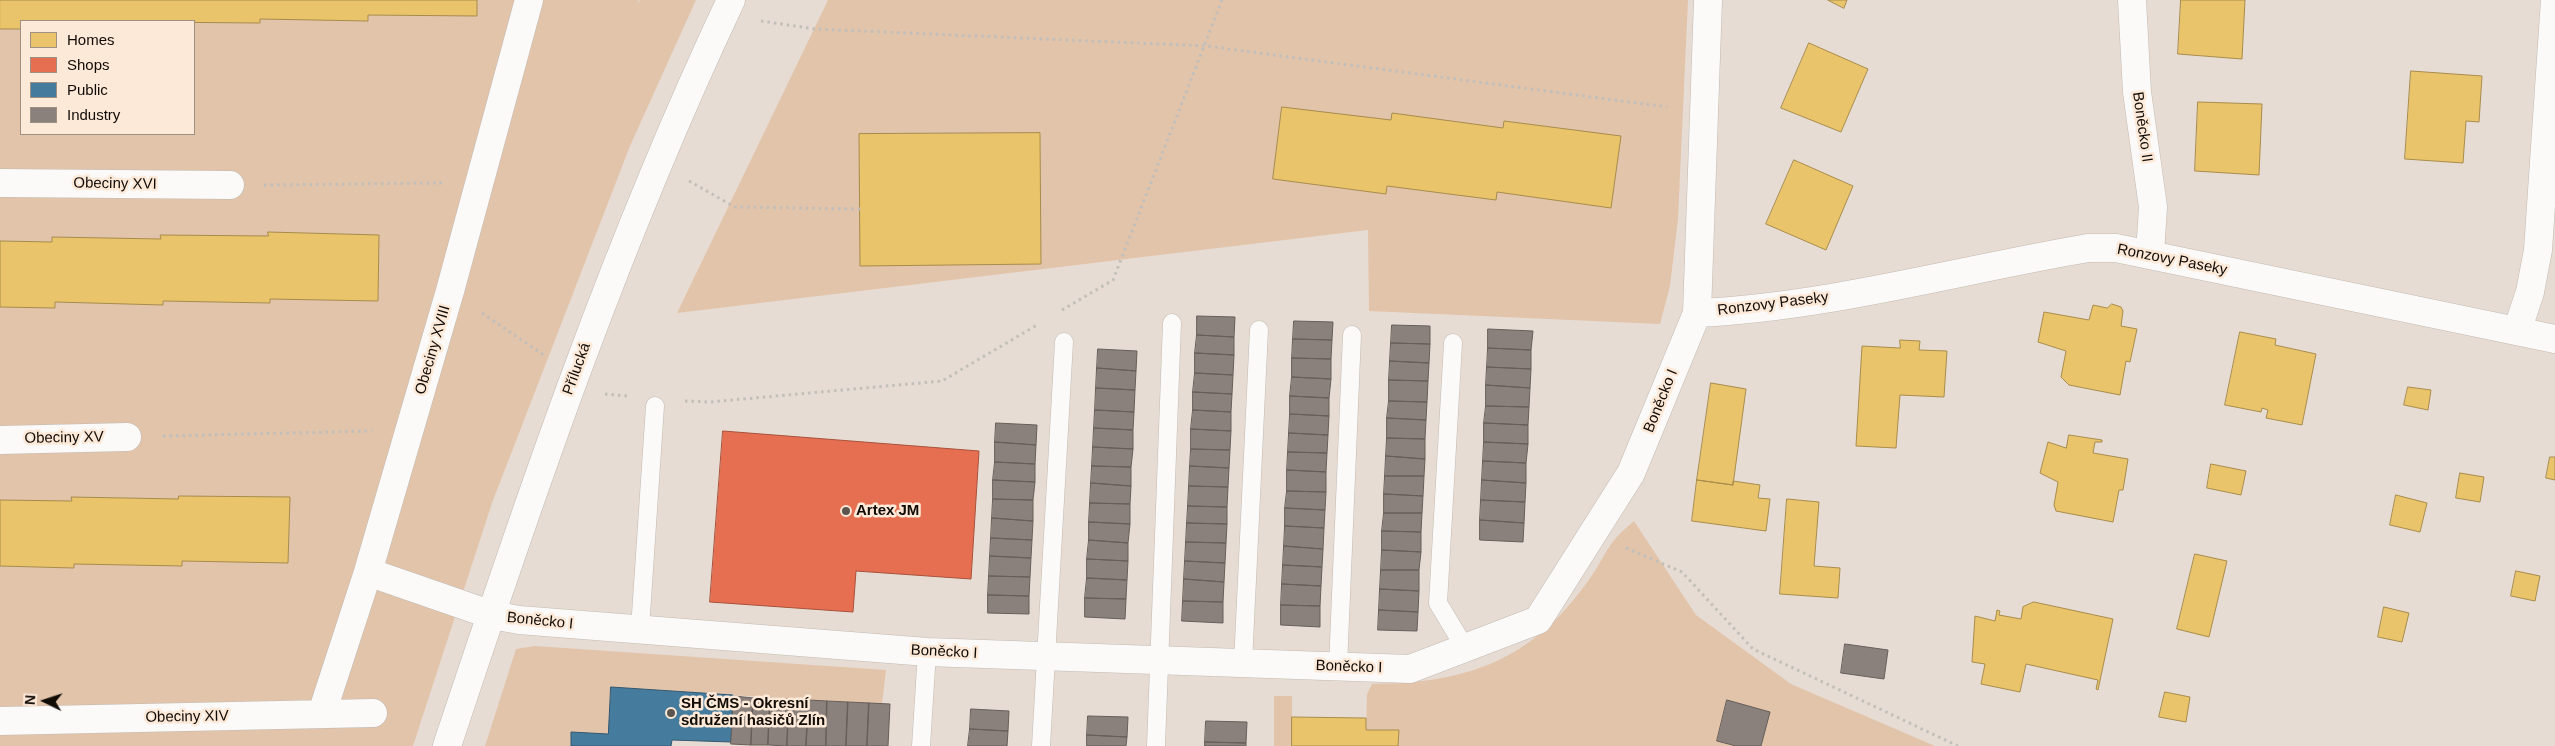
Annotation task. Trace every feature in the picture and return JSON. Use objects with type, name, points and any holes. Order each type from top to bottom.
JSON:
[{"type":"street","name":"Obeciny XVIII","points":[[322,713],[368,572],[410,431],[529,0]]},
{"type":"street","name":"Boněcko I","points":[[492,615],[519,620],[928,652],[1410,669],[1538,620],[1631,473],[1697,313],[1708,0]]},
{"type":"street","name":"Boněcko II","points":[[2132,0],[2137,92],[2153,207],[2150,254]]},
{"type":"street","points":[[2517,330],[2530,292],[2538,250],[2554,0]]},
{"type":"street","name":"Přílucká","points":[[447,746],[574,376],[621,251],[727,7]]},
{"type":"street","name":"Obeciny XVI","points":[[0,183],[230,185]]},
{"type":"street","name":"Ronzovy Paseky","points":[[1697,313],[1729,311],[1830,297],[2088,248],[2116,248],[2555,339]]},
{"type":"street","name":"Obeciny XV","points":[[0,440],[127,437]]},
{"type":"street","points":[[368,572],[492,615]]},
{"type":"street","name":"Obeciny XIV","points":[[0,721],[373,713]]},
{"type":"lane","points":[[1156,746],[1161,660],[1172,323]]},
{"type":"lane","points":[[1243,663],[1259,330]]},
{"type":"lane","points":[[1338,666],[1352,335]]},
{"type":"lane","points":[[1041,746],[1064,342]]},
{"type":"lane","points":[[1453,343],[1438,603],[1465,648]]},
{"type":"lane","points":[[640,629],[655,406]]},
{"type":"lane","points":[[921,746],[928,652]]},
{"type":"path","points":[[1053,315],[1113,280],[1206,46],[1222,0]]},
{"type":"path","points":[[727,7],[815,29],[1206,46],[1703,112]]},
{"type":"path","points":[[658,164],[735,207],[861,209]]},
{"type":"path","points":[[230,185],[479,183]]},
{"type":"path","points":[[450,291],[574,376]]},
{"type":"path","points":[[682,401],[710,402],[942,381],[1044,320]]},
{"type":"path","points":[[127,437],[410,431]]},
{"type":"path","points":[[1593,534],[1682,572],[1753,649],[1958,746]]},
{"type":"shaded area","points":[[0,0],[639,0],[638,4],[640,0],[696,0],[630,146],[492,503],[413,746],[0,746]]},
{"type":"shaded area","points":[[828,0],[1688,0],[1678,219],[1670,286],[1660,324],[1369,311],[1368,230],[677,313]]},
{"type":"shaded area","points":[[1634,521],[1696,615],[1791,684],[1935,746],[1398,746],[1398,730],[1366,730],[1367,694],[1372,684],[1406,683],[1438,679],[1467,672],[1494,662],[1520,648],[1544,631],[1566,608],[1592,576],[1614,540]]},
{"type":"shaded area","points":[[535,646],[886,670],[882,704],[612,688],[609,735],[571,746],[485,746],[516,649]]},
{"type":"shaded area","points":[[1274,696],[1292,696],[1292,746],[1274,746]]},
{"type":"building: Homes","points":[[0,0],[477,0],[477,16],[368,15],[368,21],[260,19],[260,23],[195,22],[195,20],[20,20],[20,29],[0,29]]},
{"type":"building: Homes","points":[[1828,0],[1847,0],[1844,8]]},
{"type":"building: Homes","points":[[2181,0],[2245,0],[2242,59],[2178,54]]},
{"type":"building: Homes","points":[[1809,43],[1868,69],[1841,132],[1781,108]]},
{"type":"building: Homes","points":[[2411,71],[2482,76],[2479,122],[2466,121],[2463,163],[2405,159]]},
{"type":"building: Homes","points":[[2198,102],[2262,104],[2259,175],[2195,171]]},
{"type":"building: Homes","points":[[1282,107],[1391,120],[1392,113],[1503,128],[1504,121],[1621,136],[1611,208],[1497,192],[1496,200],[1387,186],[1386,194],[1273,179]]},
{"type":"building: Homes","points":[[1040,133],[1041,264],[860,266],[859,134]]},
{"type":"building: Homes","points":[[1794,160],[1853,186],[1826,250],[1766,224]]},
{"type":"building: Homes","points":[[268,232],[379,235],[378,301],[270,299],[270,303],[163,301],[163,305],[55,302],[55,308],[0,307],[0,241],[52,242],[52,237],[161,239],[160,235],[268,236]]},
{"type":"building: Homes","points":[[2112,304],[2121,307],[2123,311],[2121,326],[2137,329],[2130,362],[2126,361],[2120,395],[2069,385],[2061,377],[2066,351],[2038,342],[2044,312],[2089,320],[2093,305],[2107,308]]},
{"type":"building: Homes","points":[[2240,332],[2276,339],[2275,345],[2316,354],[2302,425],[2266,418],[2268,410],[2262,408],[2261,412],[2225,405]]},
{"type":"building: Homes","points":[[1900,340],[1920,341],[1919,350],[1947,351],[1944,397],[1900,395],[1896,448],[1856,446],[1862,346],[1900,348]]},
{"type":"building: Homes","points":[[1711,383],[1746,389],[1733,485],[1697,480]]},
{"type":"building: Homes","points":[[2408,387],[2431,390],[2428,410],[2404,405]]},
{"type":"building: Homes","points":[[2069,435],[2102,440],[2102,442],[2095,442],[2093,453],[2128,459],[2123,490],[2119,490],[2113,522],[2056,511],[2054,505],[2058,482],[2040,473],[2048,442],[2066,448]]},
{"type":"building: Homes","points":[[2550,457],[2555,457],[2555,480],[2546,478]]},
{"type":"building: Homes","points":[[2211,464],[2246,471],[2241,495],[2207,488]]},
{"type":"building: Homes","points":[[2460,473],[2484,477],[2480,502],[2456,498]]},
{"type":"building: Homes","points":[[1697,480],[1733,485],[1733,481],[1760,485],[1758,498],[1770,499],[1766,531],[1692,521]]},
{"type":"building: Homes","points":[[2396,495],[2427,503],[2420,532],[2390,525]]},
{"type":"building: Homes","points":[[179,496],[290,497],[288,563],[182,561],[182,566],[74,564],[74,568],[0,566],[0,500],[72,501],[71,497],[178,499]]},
{"type":"building: Homes","points":[[1787,499],[1819,502],[1814,566],[1840,568],[1838,598],[1780,594]]},
{"type":"building: Homes","points":[[2195,554],[2227,561],[2209,637],[2177,629]]},
{"type":"building: Homes","points":[[2516,571],[2540,576],[2535,601],[2511,596]]},
{"type":"building: Homes","points":[[2034,602],[2113,619],[2098,690],[2096,689],[2098,680],[2026,664],[2020,692],[1981,684],[1985,664],[1972,662],[1975,616],[1995,621],[1997,610],[2000,611],[1999,615],[2021,619],[2023,607]]},
{"type":"building: Homes","points":[[2384,607],[2409,613],[2402,642],[2378,637]]},
{"type":"building: Homes","points":[[2165,692],[2190,697],[2186,722],[2159,717]]},
{"type":"building: Homes","points":[[1292,717],[1366,718],[1366,730],[1399,730],[1398,746],[1292,746]]},
{"type":"building: Shops","name":"Artex JM","points":[[723,431],[979,451],[971,579],[856,571],[853,612],[710,602]]},
{"type":"building: Public","name":"SH ČMS - Okresní sdružení hasičů Zlín","points":[[611,687],[733,695],[731,742],[672,740],[671,746],[571,746],[571,732],[608,734]]},
{"type":"building: Industry","points":[[1197,316],[1235,317],[1234,337],[1197,335]]},
{"type":"building: Industry","points":[[1294,321],[1333,322],[1332,340],[1293,339]]},
{"type":"building: Industry","points":[[1392,325],[1430,326],[1430,344],[1391,343]]},
{"type":"building: Industry","points":[[1488,329],[1533,331],[1531,350],[1488,348]]},
{"type":"building: Industry","points":[[1197,335],[1234,337],[1234,355],[1195,353]]},
{"type":"building: Industry","points":[[1293,339],[1332,340],[1331,359],[1292,358]]},
{"type":"building: Industry","points":[[1391,343],[1430,344],[1429,363],[1390,361]]},
{"type":"building: Industry","points":[[1488,348],[1531,350],[1531,369],[1487,367]]},
{"type":"building: Industry","points":[[1098,349],[1137,351],[1136,371],[1097,368]]},
{"type":"building: Industry","points":[[1195,353],[1234,355],[1233,375],[1195,373]]},
{"type":"building: Industry","points":[[1292,358],[1331,359],[1331,379],[1292,377]]},
{"type":"building: Industry","points":[[1390,361],[1429,363],[1428,381],[1389,380]]},
{"type":"building: Industry","points":[[1487,367],[1531,369],[1530,388],[1486,385]]},
{"type":"building: Industry","points":[[1097,368],[1136,371],[1135,390],[1096,388]]},
{"type":"building: Industry","points":[[1195,373],[1233,375],[1232,394],[1193,392]]},
{"type":"building: Industry","points":[[1292,377],[1331,379],[1329,398],[1290,396]]},
{"type":"building: Industry","points":[[1389,380],[1428,381],[1427,402],[1389,401]]},
{"type":"building: Industry","points":[[1486,385],[1530,388],[1529,407],[1486,406]]},
{"type":"building: Industry","points":[[1096,388],[1135,390],[1134,412],[1095,410]]},
{"type":"building: Industry","points":[[1193,392],[1232,394],[1231,412],[1193,410]]},
{"type":"building: Industry","points":[[1290,396],[1329,398],[1329,416],[1290,414]]},
{"type":"building: Industry","points":[[1389,401],[1427,402],[1426,420],[1387,418]]},
{"type":"building: Industry","points":[[1486,406],[1529,407],[1528,425],[1484,423]]},
{"type":"building: Industry","points":[[1095,410],[1134,412],[1133,430],[1094,428]]},
{"type":"building: Industry","points":[[1193,410],[1231,412],[1231,431],[1191,429]]},
{"type":"building: Industry","points":[[1290,414],[1329,416],[1328,435],[1289,433]]},
{"type":"building: Industry","points":[[1387,418],[1426,420],[1425,439],[1387,438]]},
{"type":"building: Industry","points":[[996,423],[1037,425],[1036,445],[995,442]]},
{"type":"building: Industry","points":[[1484,423],[1528,425],[1528,444],[1484,442]]},
{"type":"building: Industry","points":[[1094,428],[1133,430],[1133,449],[1093,447]]},
{"type":"building: Industry","points":[[1191,429],[1231,431],[1230,450],[1191,449]]},
{"type":"building: Industry","points":[[1289,433],[1328,435],[1327,453],[1288,452]]},
{"type":"building: Industry","points":[[1387,438],[1425,439],[1425,459],[1386,456]]},
{"type":"building: Industry","points":[[995,442],[1036,445],[1035,464],[995,462]]},
{"type":"building: Industry","points":[[1484,442],[1528,444],[1526,463],[1483,461]]},
{"type":"building: Industry","points":[[1093,447],[1133,449],[1131,467],[1092,466]]},
{"type":"building: Industry","points":[[1191,449],[1230,450],[1229,468],[1190,466]]},
{"type":"building: Industry","points":[[1288,452],[1327,453],[1326,472],[1287,470]]},
{"type":"building: Industry","points":[[1386,456],[1425,459],[1424,476],[1385,476]]},
{"type":"building: Industry","points":[[1483,461],[1526,463],[1526,483],[1482,480]]},
{"type":"building: Industry","points":[[995,462],[1035,464],[1035,482],[993,480]]},
{"type":"building: Industry","points":[[1092,466],[1131,467],[1131,486],[1091,483]]},
{"type":"building: Industry","points":[[1190,466],[1229,468],[1228,487],[1189,486]]},
{"type":"building: Industry","points":[[1287,470],[1326,472],[1326,492],[1287,491]]},
{"type":"building: Industry","points":[[1385,476],[1424,476],[1423,496],[1384,494]]},
{"type":"building: Industry","points":[[993,480],[1035,482],[1033,500],[993,499]]},
{"type":"building: Industry","points":[[1482,480],[1526,483],[1525,502],[1481,500]]},
{"type":"building: Industry","points":[[1091,483],[1131,486],[1130,504],[1090,503]]},
{"type":"building: Industry","points":[[1189,486],[1228,487],[1227,507],[1188,506]]},
{"type":"building: Industry","points":[[1287,491],[1326,492],[1325,510],[1285,508]]},
{"type":"building: Industry","points":[[1384,494],[1423,496],[1422,513],[1384,513]]},
{"type":"building: Industry","points":[[993,499],[1033,500],[1033,521],[992,518]]},
{"type":"building: Industry","points":[[1481,500],[1525,502],[1524,523],[1480,520]]},
{"type":"building: Industry","points":[[1090,503],[1130,504],[1130,524],[1089,522]]},
{"type":"building: Industry","points":[[1188,506],[1227,507],[1227,524],[1187,523]]},
{"type":"building: Industry","points":[[1285,508],[1325,510],[1324,528],[1285,526]]},
{"type":"building: Industry","points":[[1384,513],[1422,513],[1421,532],[1382,531]]},
{"type":"building: Industry","points":[[992,518],[1033,521],[1032,540],[991,538]]},
{"type":"building: Industry","points":[[1480,520],[1524,523],[1523,542],[1480,540]]},
{"type":"building: Industry","points":[[1089,522],[1130,524],[1128,543],[1089,540]]},
{"type":"building: Industry","points":[[1187,523],[1227,524],[1226,543],[1186,542]]},
{"type":"building: Industry","points":[[1285,526],[1324,528],[1323,549],[1284,546]]},
{"type":"building: Industry","points":[[1382,531],[1421,532],[1421,552],[1382,550]]},
{"type":"building: Industry","points":[[991,538],[1032,540],[1031,558],[990,556]]},
{"type":"building: Industry","points":[[1089,540],[1128,543],[1128,561],[1087,559]]},
{"type":"building: Industry","points":[[1186,542],[1226,543],[1225,563],[1185,561]]},
{"type":"building: Industry","points":[[1284,546],[1323,549],[1322,567],[1283,565]]},
{"type":"building: Industry","points":[[1382,550],[1421,552],[1419,570],[1381,570]]},
{"type":"building: Industry","points":[[990,556],[1031,558],[1030,577],[989,576]]},
{"type":"building: Industry","points":[[1087,559],[1128,561],[1127,580],[1087,578]]},
{"type":"building: Industry","points":[[1185,561],[1225,563],[1224,582],[1184,579]]},
{"type":"building: Industry","points":[[1283,565],[1322,567],[1321,586],[1282,584]]},
{"type":"building: Industry","points":[[1381,570],[1419,570],[1419,591],[1380,589]]},
{"type":"building: Industry","points":[[989,576],[1030,577],[1029,596],[988,595]]},
{"type":"building: Industry","points":[[1087,578],[1127,580],[1126,599],[1085,598]]},
{"type":"building: Industry","points":[[1184,579],[1224,582],[1223,602],[1183,601]]},
{"type":"building: Industry","points":[[1282,584],[1321,586],[1320,606],[1281,605]]},
{"type":"building: Industry","points":[[1380,589],[1419,591],[1418,612],[1379,610]]},
{"type":"building: Industry","points":[[988,595],[1029,596],[1029,614],[988,613]]},
{"type":"building: Industry","points":[[1085,598],[1126,599],[1125,619],[1085,617]]},
{"type":"building: Industry","points":[[1183,601],[1223,602],[1223,623],[1182,621]]},
{"type":"building: Industry","points":[[1281,605],[1320,606],[1320,627],[1281,625]]},
{"type":"building: Industry","points":[[1379,610],[1418,612],[1417,631],[1378,630]]},
{"type":"building: Industry","points":[[1845,644],[1888,650],[1884,679],[1841,673]]},
{"type":"building: Industry","points":[[734,696],[753,698],[751,745],[731,744]]},
{"type":"building: Industry","points":[[753,698],[770,698],[768,745],[751,745]]},
{"type":"building: Industry","points":[[770,698],[789,699],[787,746],[768,745]]},
{"type":"building: Industry","points":[[789,699],[809,700],[806,746],[787,746]]},
{"type":"building: Industry","points":[[809,700],[827,701],[826,746],[806,746]]},
{"type":"building: Industry","points":[[1727,700],[1770,712],[1761,746],[1736,746],[1717,741]]},
{"type":"building: Industry","points":[[827,701],[848,702],[846,746],[826,746]]},
{"type":"building: Industry","points":[[848,702],[869,703],[867,746],[846,746]]},
{"type":"building: Industry","points":[[869,703],[890,704],[888,746],[867,746]]},
{"type":"building: Industry","points":[[971,709],[1009,711],[1008,731],[970,729]]},
{"type":"building: Industry","points":[[1088,716],[1128,717],[1127,737],[1087,735]]},
{"type":"building: Industry","points":[[1206,721],[1247,722],[1246,743],[1205,742]]},
{"type":"building: Industry","points":[[970,729],[1008,731],[1007,746],[968,746]]},
{"type":"building: Industry","points":[[1087,735],[1127,737],[1126,746],[1087,746]]},
{"type":"building: Industry","points":[[1205,742],[1246,743],[1246,746],[1205,746]]},
{"type":"place","name":"Artex JM","points":[[846,511]]},
{"type":"place","name":"SH ČMS - Okresní sdružení hasičů Zlín","points":[[671,713]]}]
